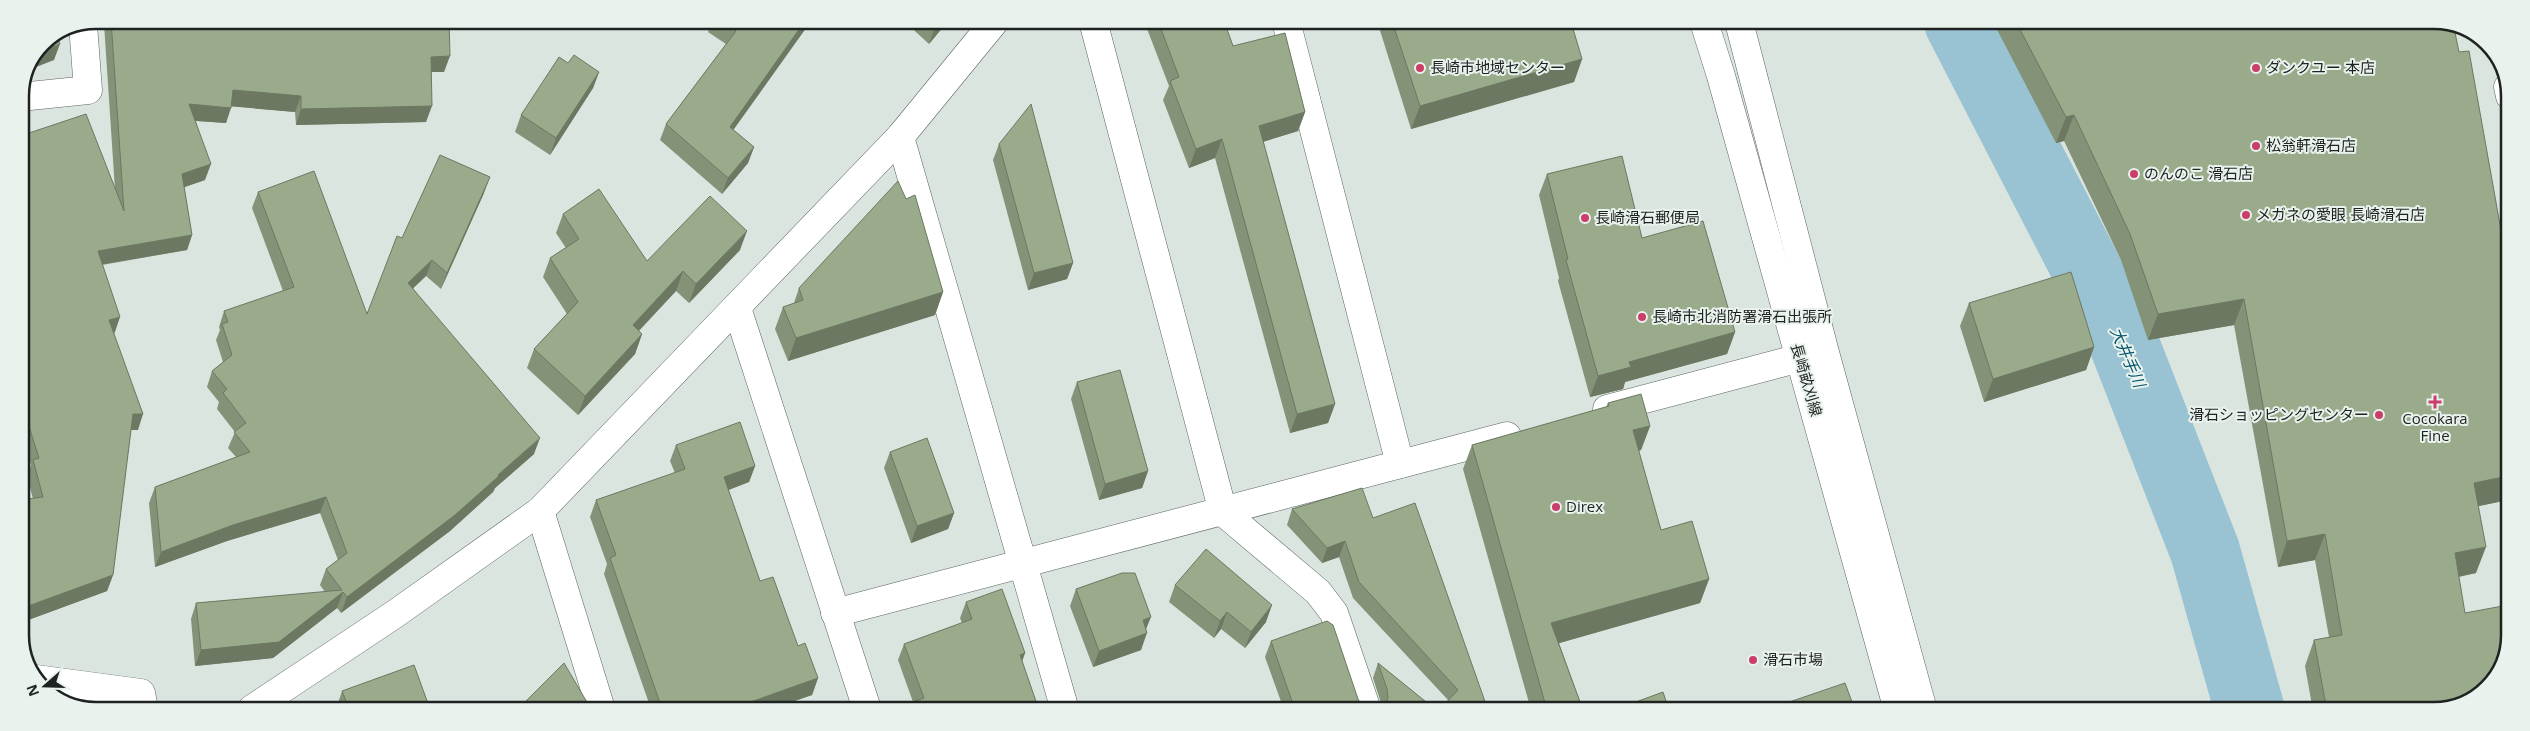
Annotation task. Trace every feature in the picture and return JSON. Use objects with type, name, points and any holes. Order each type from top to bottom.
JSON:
[{"type":"street","points":[[263,702],[395,614],[540,511],[900,137],[988,29]]},
{"type":"street","points":[[1095,29],[1222,512],[1318,592],[1334,613],[1364,702]]},
{"type":"street","points":[[1288,29],[1400,464]]},
{"type":"street","name":"長崎畝刈線","points":[[1706,29],[1896,702]]},
{"type":"street","name":"長崎畝刈線","points":[[1741,29],[1824,349],[1921,702]]},
{"type":"street","points":[[29,96],[88,90],[83,30]]},
{"type":"street","points":[[900,137],[1063,702]]},
{"type":"street","points":[[737,308],[834,613],[865,702]]},
{"type":"street","points":[[1581,416],[1800,358]]},
{"type":"street","points":[[834,613],[1534,429]]},
{"type":"street","points":[[540,511],[599,702]]},
{"type":"street","points":[[47,680],[141,693],[143,702]]},
{"type":"building","points":[[112,29],[449,29],[450,56],[431,57],[432,106],[301,109],[301,96],[233,90],[231,108],[189,104],[211,164],[182,174],[192,235],[98,251],[120,317],[109,320],[143,414],[133,414],[113,575],[29,606],[29,499],[43,497],[33,460],[39,458],[29,426],[29,133],[86,114],[124,211]]},
{"type":"building","points":[[733,29],[799,29],[730,127],[754,147],[728,178],[666,124],[736,31]]},
{"type":"building","points":[[1161,29],[1227,29],[1233,46],[1285,33],[1305,112],[1259,126],[1335,404],[1297,414],[1222,139],[1196,149],[1170,81],[1179,77]]},
{"type":"building","points":[[1395,29],[1573,29],[1582,59],[1420,106]]},
{"type":"building","points":[[2020,29],[2443,29],[2455,32],[2459,52],[2469,51],[2501,230],[2501,477],[2474,483],[2486,547],[2455,553],[2465,613],[2501,606],[2501,644],[2496,661],[2482,683],[2468,693],[2447,701],[2325,702],[2314,640],[2342,635],[2325,534],[2287,541],[2244,299],[2158,314],[2130,234],[2074,115],[2066,117]]},
{"type":"building","points":[[59,40],[60,44],[48,48]]},
{"type":"building","points":[[574,55],[599,72],[556,138],[521,115],[559,57],[568,63]]},
{"type":"building","points":[[1031,104],[1073,263],[1034,273],[999,144]]},
{"type":"building","points":[[440,155],[490,177],[447,273],[432,260],[408,283],[540,438],[455,515],[347,597],[343,592],[279,642],[201,650],[196,603],[342,590],[326,569],[347,553],[326,497],[233,525],[161,552],[155,487],[250,452],[234,432],[246,423],[223,393],[227,389],[212,371],[232,355],[222,324],[228,322],[224,311],[294,287],[258,192],[314,171],[367,314],[397,236],[402,238]]},
{"type":"building","points":[[1622,156],[1642,238],[1703,221],[1735,332],[1629,362],[1631,367],[1598,376],[1566,260],[1568,259],[1547,174]]},
{"type":"building","points":[[898,181],[906,199],[915,195],[943,292],[796,338],[783,307],[803,300],[799,288]]},
{"type":"building","points":[[599,189],[647,261],[710,196],[747,231],[696,284],[683,271],[633,325],[642,334],[585,396],[534,349],[578,302],[550,258],[579,239],[563,214]]},
{"type":"building","points":[[2071,272],[2094,347],[1993,379],[1969,303]]},
{"type":"building","points":[[1120,370],[1148,471],[1105,484],[1077,382]]},
{"type":"building","name":"Direx","points":[[1641,394],[1650,426],[1633,430],[1661,530],[1692,521],[1709,579],[1551,623],[1580,702],[1545,702],[1472,445],[1609,406],[1608,403]]},
{"type":"building","points":[[740,422],[755,466],[724,477],[760,581],[773,577],[798,646],[805,643],[818,678],[751,702],[660,702],[610,558],[616,555],[596,500],[685,469],[676,445]]},
{"type":"building","points":[[927,438],[954,513],[917,526],[890,452]]},
{"type":"building","points":[[1362,488],[1373,518],[1415,503],[1485,702],[1447,702],[1458,690],[1359,582],[1345,541],[1327,548],[1292,509]]},
{"type":"building","points":[[1206,549],[1272,605],[1251,632],[1227,612],[1220,621],[1175,585]]},
{"type":"building","points":[[1122,573],[1135,573],[1151,617],[1143,620],[1147,633],[1099,651],[1076,589]]},
{"type":"building","points":[[1002,589],[1025,653],[1020,655],[1036,702],[913,702],[924,698],[904,644],[972,619],[966,602]]},
{"type":"building","points":[[1327,621],[1333,625],[1360,702],[1292,702],[1271,641]]},
{"type":"building","points":[[564,663],[587,702],[525,702]]},
{"type":"building","points":[[1378,663],[1426,702],[1386,702],[1388,698],[1387,689]]},
{"type":"building","points":[[414,665],[427,702],[346,702],[342,691]]},
{"type":"building","points":[[1845,683],[1852,702],[1789,702]]},
{"type":"building","points":[[1663,692],[1666,702],[1636,702]]},
{"type":"waterway","name":"大井手川","points":[[1963,29],[2121,336],[2205,551],[2247,702]]},
{"type":"place","name":"長崎市地域センター","points":[[1420,68]]},
{"type":"place","name":"ダンクユー 本店","points":[[2256,68]]},
{"type":"place","name":"松翁軒滑石店","points":[[2256,146]]},
{"type":"place","name":"のんのこ 滑石店","points":[[2134,174]]},
{"type":"place","name":"メガネの愛眼 長崎滑石店","points":[[2246,215]]},
{"type":"place","name":"長崎滑石郵便局","points":[[1585,218]]},
{"type":"place","name":"長崎市北消防署滑石出張所","points":[[1642,317]]},
{"type":"place","name":"Cocokara Fine","points":[[2435,402]]},
{"type":"place","name":"滑石ショッピングセンター","points":[[2379,415]]},
{"type":"place","name":"Direx","points":[[1556,507]]},
{"type":"place","name":"滑石市場","points":[[1753,660]]}]
